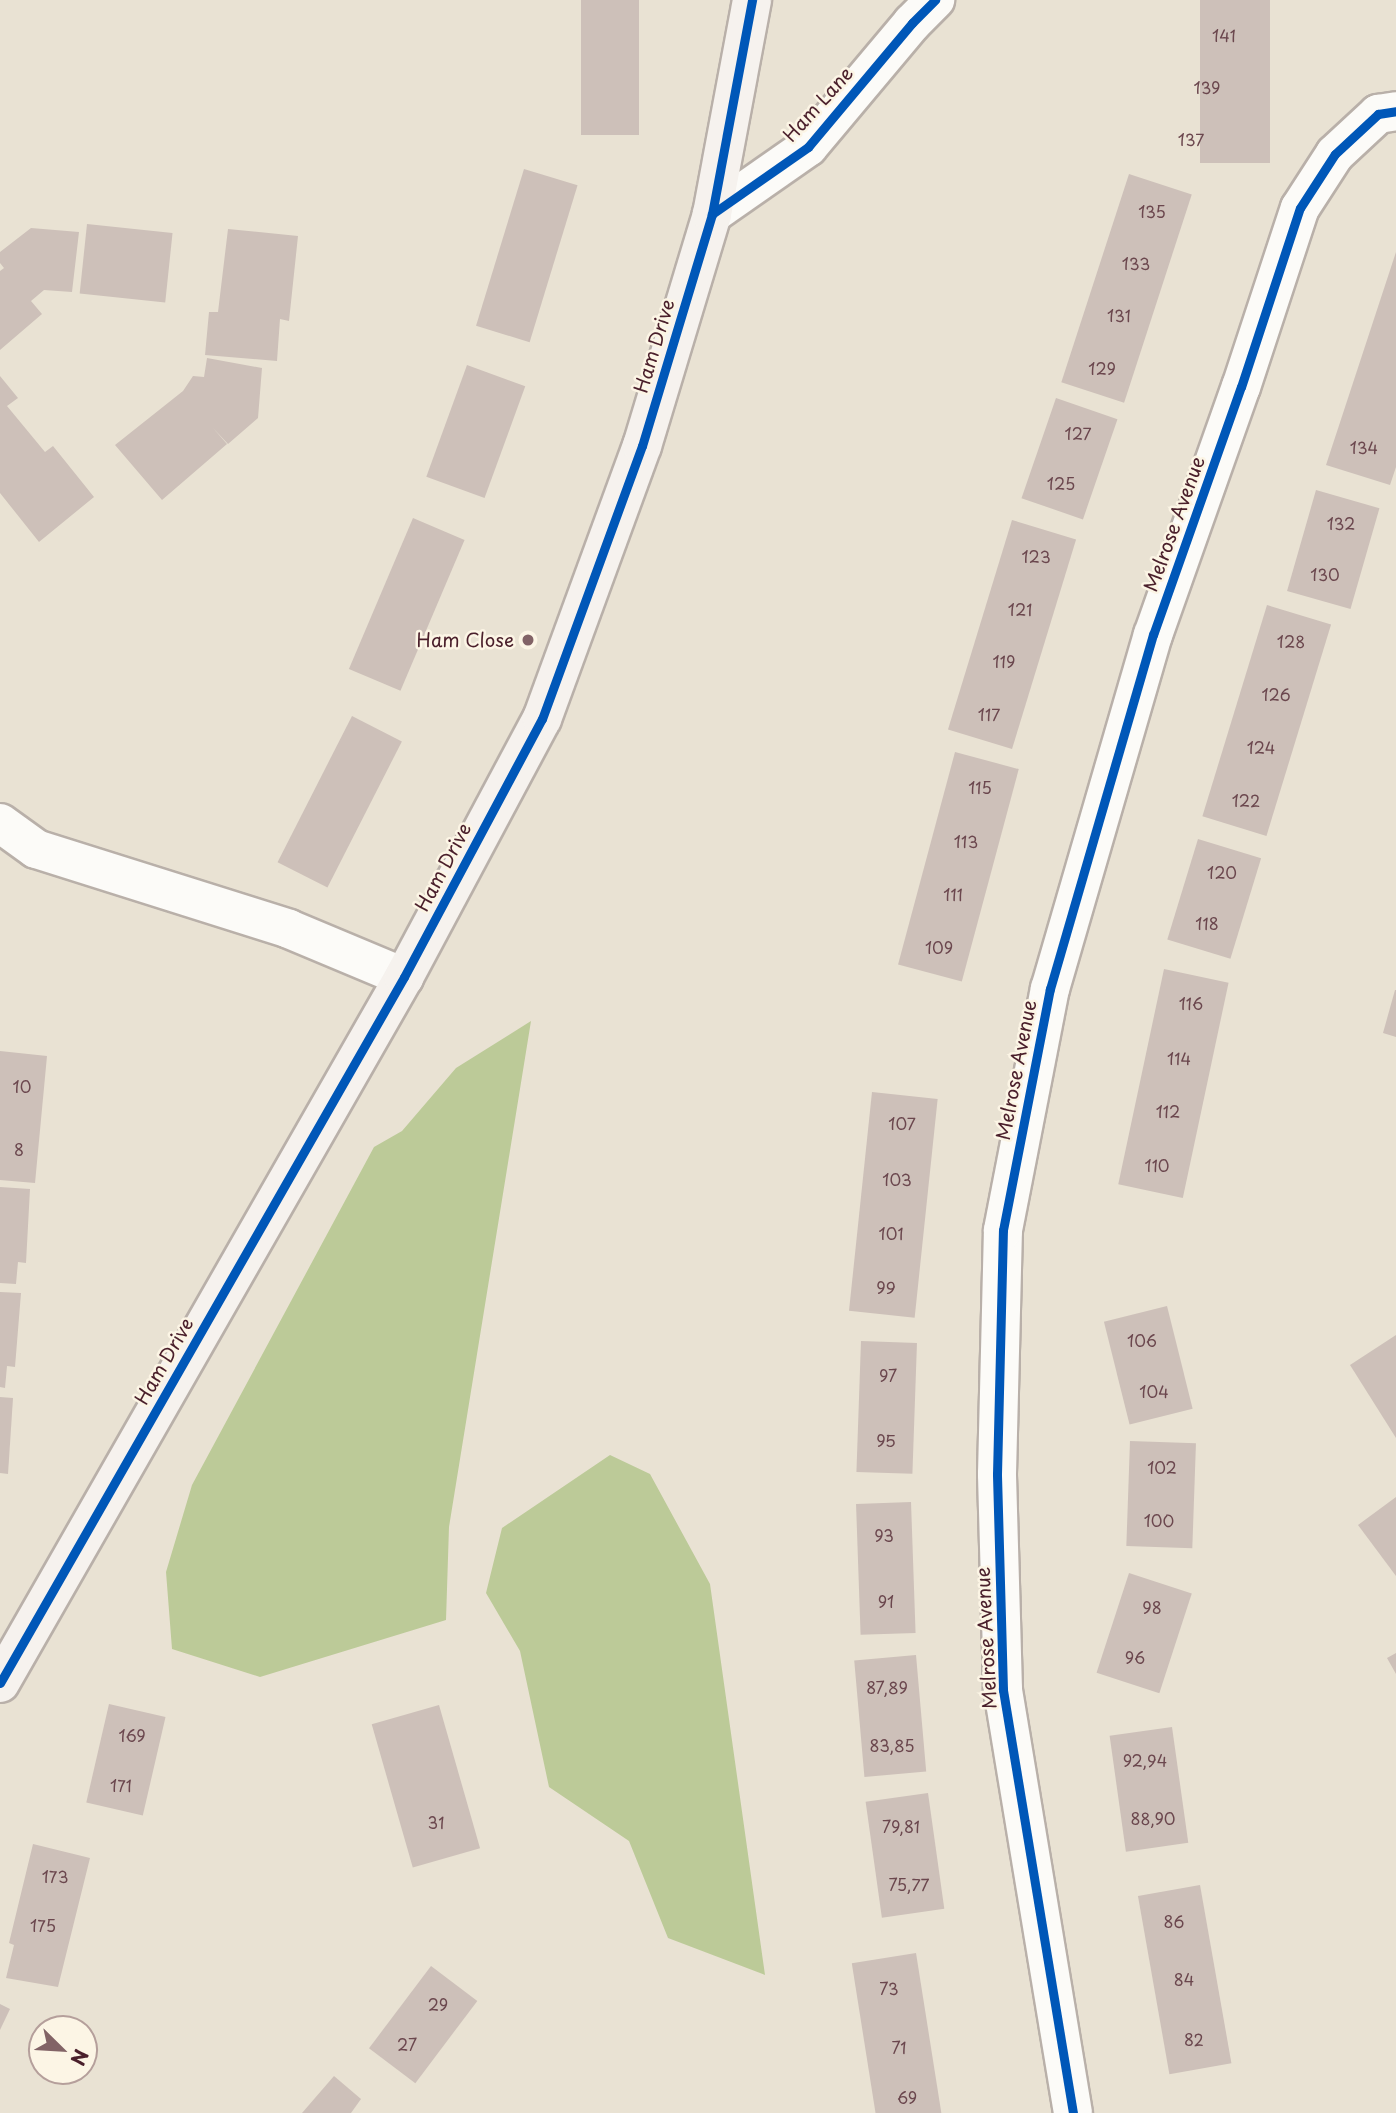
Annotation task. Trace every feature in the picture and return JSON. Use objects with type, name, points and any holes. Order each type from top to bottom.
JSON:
[{"type":"street","name":"Ham Drive","points":[[3,1669],[404,976],[542,719],[642,446],[712,214],[752,0]]},
{"type":"street","name":"Ham Lane","points":[[712,214],[808,147],[912,23],[935,0]]},
{"type":"street","name":"Melrose Avenue","points":[[1073,2113],[1003,1690],[996,1474],[1003,1230],[1050,989],[1138,687],[1300,208],[1335,154],[1378,114],[1396,111]]},
{"type":"street","points":[[0,822],[36,849],[289,929],[404,976]]},
{"type":"green space","points":[[531,1021],[449,1527],[446,1620],[260,1677],[172,1649],[166,1572],[192,1485],[374,1147],[402,1131],[456,1068]]},
{"type":"green space","points":[[610,1455],[650,1474],[710,1584],[765,1975],[668,1938],[629,1841],[549,1787],[520,1651],[486,1593],[502,1528]]},
{"type":"building","points":[[581,0],[639,0],[639,135],[581,135]]},
{"type":"building","points":[[1200,0],[1270,0],[1270,163],[1200,163]]},
{"type":"building","points":[[524,169],[578,185],[530,342],[476,326]]},
{"type":"building","points":[[1129,174],[1192,194],[1124,403],[1061,382]]},
{"type":"building","points":[[87,224],[173,233],[165,303],[80,294]]},
{"type":"building","points":[[31,228],[79,232],[72,292],[44,290],[31,301],[42,314],[0,350],[0,271],[4,268],[0,263],[0,252]]},
{"type":"building","points":[[228,229],[298,236],[289,321],[280,319],[277,361],[205,355],[209,312],[218,312]]},
{"type":"building","points":[[1396,252],[1396,467],[1390,485],[1326,465]]},
{"type":"building","points":[[207,358],[262,368],[258,418],[228,444],[213,428],[227,444],[162,500],[115,445],[183,391],[193,376],[204,377]]},
{"type":"building","points":[[467,365],[525,386],[485,498],[426,477]]},
{"type":"building","points":[[0,376],[18,398],[7,406],[45,452],[53,446],[94,497],[39,542],[0,493]]},
{"type":"building","points":[[1056,398],[1117,419],[1083,519],[1021,498]]},
{"type":"building","points":[[1316,490],[1379,508],[1351,609],[1287,591]]},
{"type":"building","points":[[413,518],[465,540],[400,691],[349,669]]},
{"type":"building","points":[[1012,520],[1076,540],[1012,749],[948,729]]},
{"type":"building","points":[[1267,605],[1331,625],[1266,836],[1202,816]]},
{"type":"building","points":[[352,716],[402,741],[327,888],[278,862]]},
{"type":"building","points":[[955,752],[1019,769],[962,982],[898,965]]},
{"type":"building","points":[[1198,839],[1261,858],[1230,959],[1167,939]]},
{"type":"building","points":[[1164,969],[1229,983],[1183,1198],[1118,1184]]},
{"type":"building","points":[[1396,990],[1396,1037],[1383,1033]]},
{"type":"building","points":[[0,1051],[47,1056],[35,1183],[0,1180]]},
{"type":"building","points":[[872,1092],[938,1099],[915,1318],[849,1311]]},
{"type":"building","points":[[0,1187],[30,1189],[26,1263],[18,1262],[16,1284],[0,1283]]},
{"type":"building","points":[[0,1292],[21,1293],[15,1367],[7,1366],[5,1388],[0,1387]]},
{"type":"building","points":[[1167,1306],[1193,1409],[1130,1425],[1104,1322]]},
{"type":"building","points":[[1396,1335],[1396,1438],[1350,1365]]},
{"type":"building","points":[[861,1341],[917,1343],[912,1474],[856,1472]]},
{"type":"building","points":[[0,1397],[13,1398],[8,1474],[0,1473]]},
{"type":"building","points":[[1130,1441],[1196,1443],[1192,1548],[1126,1546]]},
{"type":"building","points":[[1396,1497],[1396,1576],[1358,1525]]},
{"type":"building","points":[[911,1502],[916,1633],[861,1635],[856,1504]]},
{"type":"building","points":[[1129,1573],[1192,1593],[1159,1693],[1097,1673]]},
{"type":"building","points":[[1396,1653],[1396,1674],[1387,1658]]},
{"type":"building","points":[[916,1655],[926,1772],[864,1777],[854,1660]]},
{"type":"building","points":[[109,1704],[166,1717],[143,1815],[86,1802]]},
{"type":"building","points":[[439,1705],[480,1848],[413,1868],[372,1724]]},
{"type":"building","points":[[1172,1727],[1188,1843],[1126,1852],[1110,1736]]},
{"type":"building","points":[[928,1793],[944,1909],[882,1918],[866,1802]]},
{"type":"building","points":[[33,1844],[90,1858],[58,1987],[6,1978],[14,1945],[9,1943]]},
{"type":"building","points":[[1200,1885],[1231,2063],[1169,2074],[1138,1896]]},
{"type":"building","points":[[916,1953],[941,2113],[876,2113],[852,1963]]},
{"type":"building","points":[[431,1966],[477,2001],[415,2083],[369,2048]]},
{"type":"building","points":[[0,2004],[10,2009],[0,2030]]},
{"type":"building","points":[[334,2076],[361,2099],[351,2113],[302,2113]]},
{"type":"cycle path","points":[[0,1683],[404,977],[542,719],[642,446],[712,214],[752,0]]},
{"type":"cycle path","points":[[712,214],[808,147],[912,23],[935,0]]},
{"type":"cycle path","points":[[1073,2113],[1003,1690],[997,1474],[1003,1230],[1050,989],[1153,635],[1241,387],[1300,208],[1335,154],[1378,114],[1396,111]]},
{"type":"place","name":"Ham Close","points":[[528,640]]}]
